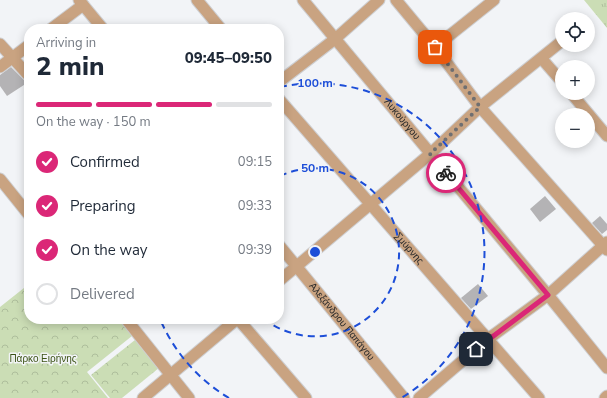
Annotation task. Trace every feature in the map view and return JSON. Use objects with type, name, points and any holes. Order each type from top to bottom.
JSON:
[{"type":"street","points":[[197,0],[217,24]]},
{"type":"street","name":"Λυκούργου","points":[[303,0],[607,368]]},
{"type":"street","points":[[284,78],[335,39],[379,0]]},
{"type":"street","points":[[396,0],[435,47],[480,107],[606,246],[548,295],[488,339],[419,398]]},
{"type":"street","points":[[435,47],[494,0]]},
{"type":"street","points":[[57,24],[84,2],[99,24]]},
{"type":"street","points":[[0,44],[24,71]]},
{"type":"street","points":[[284,277],[430,154],[480,107],[555,47]]},
{"type":"street","points":[[0,67],[24,49]]},
{"type":"street","points":[[542,59],[555,74]]},
{"type":"street","points":[[577,100],[607,136]]},
{"type":"street","name":"Σμύρνης","points":[[284,105],[539,398]]},
{"type":"street","points":[[0,180],[24,209]]},
{"type":"street","name":"Αλεξάνδρου Παπάγου","points":[[284,251],[404,398]]},
{"type":"street","points":[[130,324],[189,398]]},
{"type":"street","points":[[143,398],[231,324]]},
{"type":"street","points":[[241,324],[306,398]]},
{"type":"green space","points":[[584,0],[607,0],[607,28],[595,12]]},
{"type":"green space","name":"Πάρκο Ειρήνης","points":[[24,288],[24,324],[131,324],[137,332],[87,372],[108,398],[0,398],[0,307]]},
{"type":"green space","points":[[140,336],[165,363],[122,398],[110,398],[91,375]]},
{"type":"building","points":[[11,67],[24,80],[24,85],[7,96],[0,86],[0,75]]},
{"type":"building","points":[[545,196],[556,209],[540,222],[530,209]]},
{"type":"building","points":[[600,216],[607,224],[607,230],[602,234],[592,223]]},
{"type":"building","points":[[478,284],[488,296],[471,309],[461,298]]},
{"type":"way so far","points":[[435,47],[480,107],[430,154],[446,173]]},
{"type":"route","points":[[446,173],[548,295],[476,349]]}]
